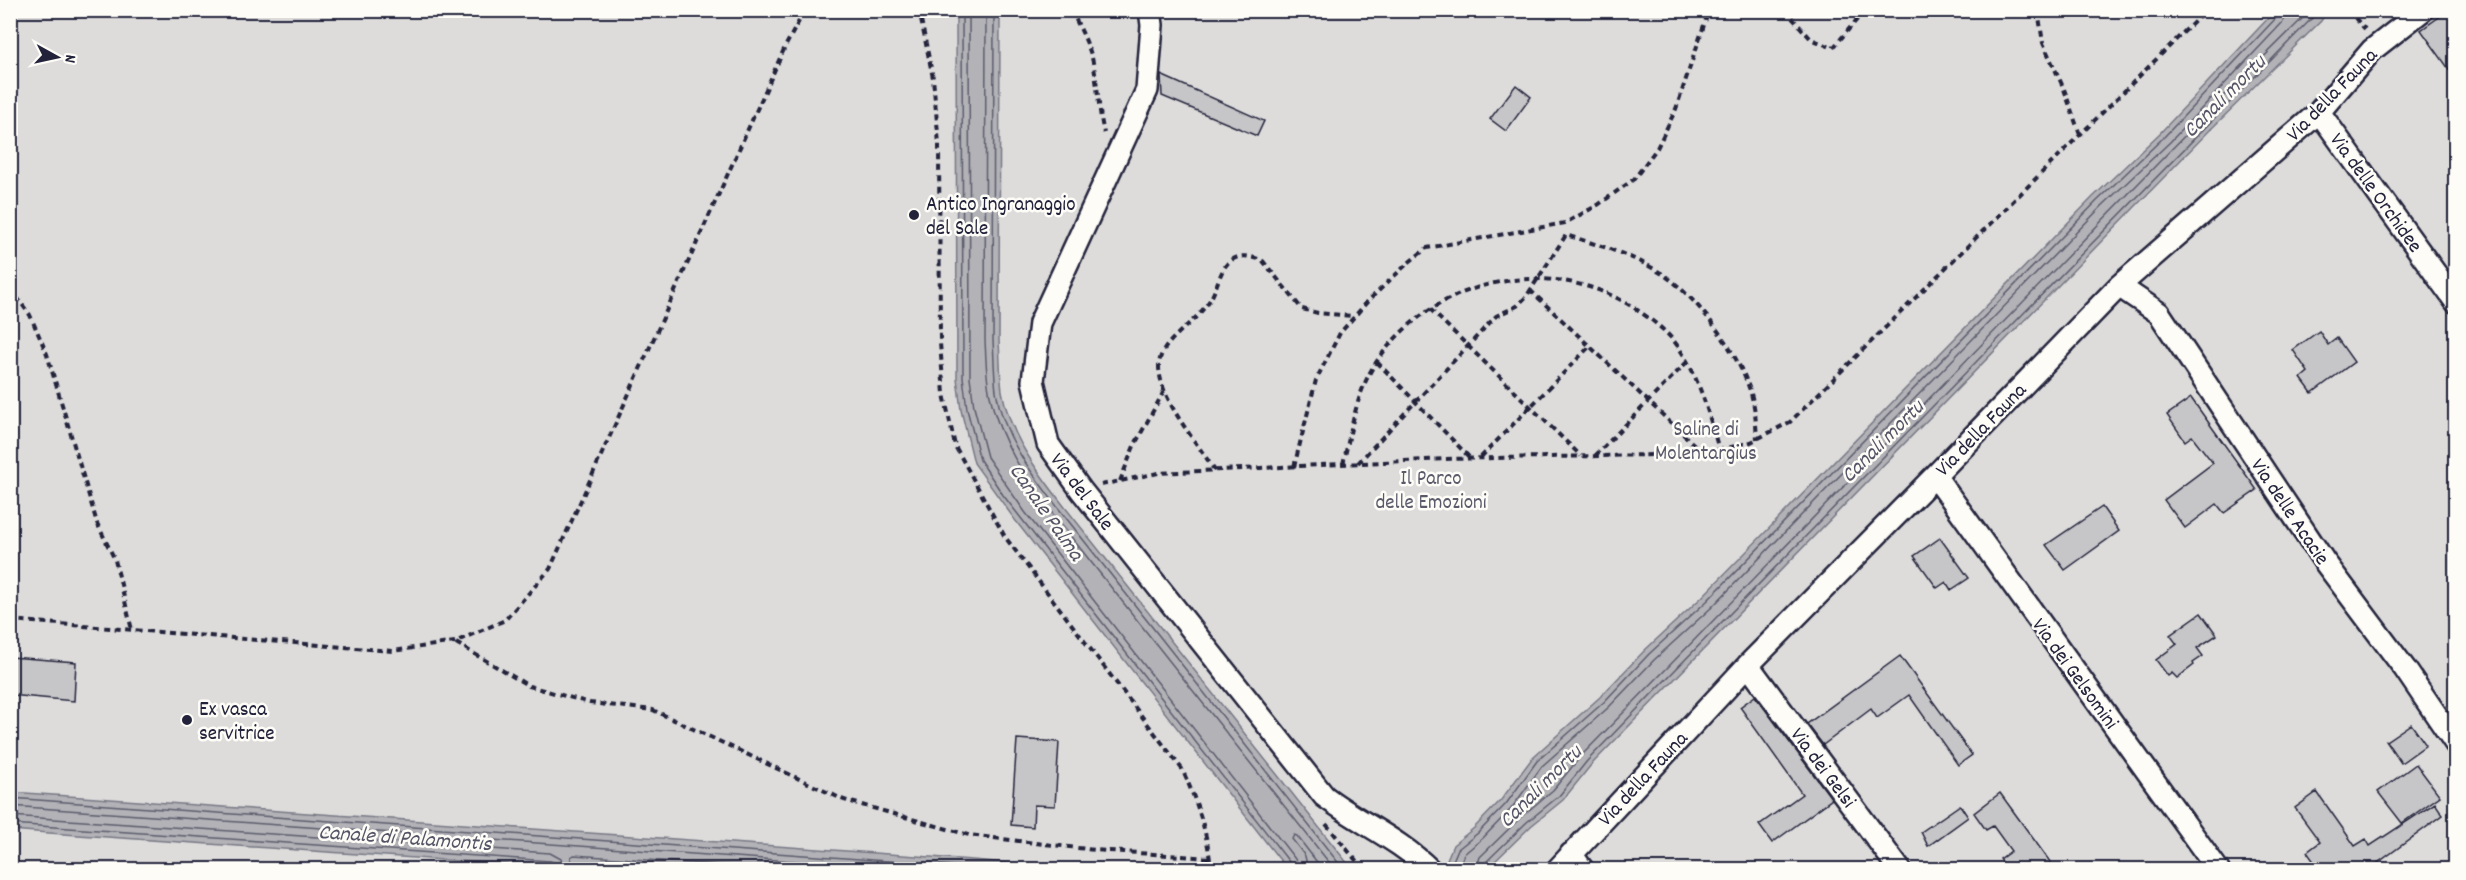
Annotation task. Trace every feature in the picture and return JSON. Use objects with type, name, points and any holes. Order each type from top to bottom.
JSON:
[{"type":"street","name":"Via del Sale","points":[[1150,10],[1152,25],[1147,90],[1040,323],[1033,381],[1048,444],[1081,490],[1324,796],[1345,812],[1412,853],[1430,870]]},
{"type":"street","name":"Via della Fauna","points":[[1570,864],[1748,665],[2119,285],[2319,112],[2372,50],[2423,10]]},
{"type":"street","name":"Via delle Orchidee","points":[[2319,112],[2456,302]]},
{"type":"street","name":"Via delle Acacie","points":[[2119,285],[2159,313],[2324,561],[2405,669],[2456,744]]},
{"type":"street","name":"Via dei Gelsomini","points":[[1935,476],[2218,870]]},
{"type":"street","name":"Via dei Gelsi","points":[[1748,665],[1900,870]]},
{"type":"path","points":[[10,620],[393,651],[455,642],[505,620],[550,569],[780,58],[805,10]]},
{"type":"path","points":[[919,10],[933,78],[938,133],[940,343],[944,394],[955,446],[1005,537],[1182,769],[1197,801],[1209,843],[1211,870]]},
{"type":"path","points":[[1071,10],[1092,58],[1104,135]]},
{"type":"path","points":[[1294,466],[1316,380],[1340,333],[1400,271],[1427,248],[1565,222],[1598,205],[1634,179],[1657,148],[1676,108],[1709,10]]},
{"type":"path","points":[[1785,10],[1811,39],[1833,48],[1864,10]]},
{"type":"path","points":[[2038,10],[2043,43],[2064,88],[2080,135]]},
{"type":"path","points":[[1081,490],[1158,473],[1470,458],[1704,454],[1757,439],[1790,422],[2201,15],[2203,10]]},
{"type":"path","points":[[1358,463],[1496,316],[1517,306],[1566,235],[1620,252],[1661,273],[1691,297],[1721,335],[1738,365],[1753,401],[1757,439]]},
{"type":"path","points":[[1215,471],[1164,392],[1159,366],[1161,357],[1172,340],[1211,299],[1227,263],[1238,256],[1255,257],[1263,261],[1302,309],[1318,314],[1354,316]]},
{"type":"path","points":[[1343,464],[1364,386],[1377,362],[1403,331],[1430,309],[1485,284],[1538,277],[1584,285],[1615,296],[1649,317],[1679,347],[1687,362],[1709,412],[1719,450]]},
{"type":"path","points":[[10,288],[30,315],[47,354],[97,523],[115,560],[132,630]]},
{"type":"path","points":[[1530,290],[1704,454]]},
{"type":"path","points":[[1430,309],[1581,456]]},
{"type":"path","points":[[1481,458],[1590,346]]},
{"type":"path","points":[[1377,362],[1470,458]]},
{"type":"path","points":[[1595,456],[1687,362]]},
{"type":"path","points":[[1120,481],[1134,446],[1164,392]]},
{"type":"path","points":[[455,642],[529,686],[590,703],[653,710],[844,800],[969,835],[1095,850],[1210,858]]},
{"type":"path","points":[[1320,816],[1364,870]]},
{"type":"green space","points":[[10,11],[2455,11],[2455,869],[11,869]]},
{"type":"water","name":"Canale Palma","points":[[956,11],[1000,11],[999,340],[1002,391],[1011,423],[1026,452],[1064,506],[1352,869],[1287,869],[1015,520],[974,463],[961,410],[957,378]]},
{"type":"water","name":"Canali mortu","points":[[2275,11],[2327,11],[2321,21],[2210,130],[1591,765],[1563,800],[1531,826],[1487,869],[1443,869],[1453,845],[1474,828],[1501,800],[1533,757],[1600,697],[1645,650],[1702,597],[2093,197],[2160,133]]},
{"type":"water","name":"Canale di Palamontis","points":[[11,792],[1075,869],[589,870],[49,833],[11,830]]},
{"type":"building","points":[[2449,10],[2456,10],[2456,79],[2421,30]]},
{"type":"building","points":[[1161,75],[1264,121],[1257,136],[1162,96]]},
{"type":"building","points":[[1516,85],[1531,97],[1506,131],[1490,119]]},
{"type":"building","points":[[2319,331],[2328,345],[2337,338],[2354,362],[2312,393],[2301,378],[2308,372],[2293,350]]},
{"type":"building","points":[[2191,398],[2257,490],[2224,513],[2217,504],[2185,528],[2164,500],[2213,463],[2192,436],[2185,441],[2167,415]]},
{"type":"building","points":[[2102,507],[2119,531],[2065,570],[2046,545]]},
{"type":"building","points":[[1940,538],[1969,578],[1951,590],[1946,582],[1937,588],[1914,556]]},
{"type":"building","points":[[2201,613],[2217,635],[2197,648],[2203,656],[2193,663],[2194,665],[2177,678],[2172,673],[2168,676],[2156,660],[2177,644],[2170,635]]},
{"type":"building","points":[[1900,656],[1972,755],[1958,765],[1909,695],[1877,718],[1871,709],[1823,745],[1807,724]]},
{"type":"building","points":[[10,657],[76,662],[74,701],[10,695]]},
{"type":"building","points":[[1755,696],[1832,799],[1772,843],[1759,825],[1802,794],[1740,707]]},
{"type":"building","points":[[2411,724],[2426,745],[2401,763],[2386,741]]},
{"type":"building","points":[[1017,739],[1059,742],[1055,806],[1034,805],[1033,827],[1011,825]]},
{"type":"building","points":[[2416,764],[2440,796],[2402,823],[2378,792]]},
{"type":"building","points":[[2317,792],[2355,846],[2366,839],[2370,846],[2435,803],[2443,815],[2368,870],[2320,870],[2307,852],[2320,842],[2295,808]]},
{"type":"building","points":[[2000,793],[2056,870],[2007,870],[2000,859],[2011,851],[1993,826],[1986,830],[1974,813]]},
{"type":"building","points":[[1960,805],[1968,817],[1928,846],[1921,832]]},
{"type":"place","name":"Antico Ingranaggio del Sale","points":[[914,215]]},
{"type":"place","name":"Ex vasca servitrice","points":[[187,720]]},
{"type":"park label","name":"Saline di Molentargius","points":[[1706,440]]},
{"type":"park label","name":"Il Parco delle Emozioni","points":[[1431,489]]}]
